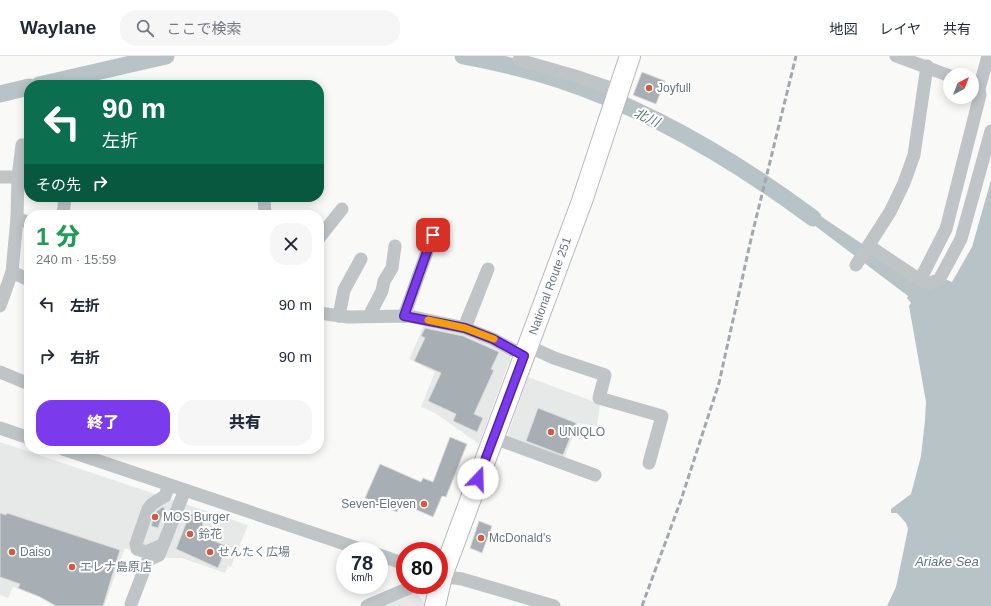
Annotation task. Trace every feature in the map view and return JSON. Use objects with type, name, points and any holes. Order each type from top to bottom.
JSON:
[{"type":"highway","name":"National Route 251","points":[[448,556],[526,351],[617,99],[630,56]]},
{"type":"highway","name":"National Route 251","points":[[435,606],[437,594]]},
{"type":"street","points":[[896,56],[943,73]]},
{"type":"street","points":[[920,280],[946,229],[980,95],[988,56]]},
{"type":"street","points":[[519,60],[576,76],[617,99]]},
{"type":"street","points":[[856,265],[892,206],[904,183],[914,155],[927,66]]},
{"type":"street","points":[[868,247],[920,280],[929,283],[939,280],[961,239],[991,131]]},
{"type":"street","points":[[0,306],[23,221],[18,177],[22,145],[24,145]]},
{"type":"street","points":[[0,177],[18,177]]},
{"type":"street","points":[[324,232],[342,209]]},
{"type":"street","points":[[404,316],[433,235]]},
{"type":"street","points":[[370,316],[382,291],[384,281],[392,268],[395,246]]},
{"type":"street","points":[[339,316],[344,290],[361,259]]},
{"type":"street","points":[[8,276],[24,279]]},
{"type":"street","points":[[324,314],[339,316],[404,316],[465,328],[526,351],[554,358],[605,375],[599,398],[662,416],[649,463]]},
{"type":"street","points":[[0,372],[24,382]]},
{"type":"street","points":[[0,428],[24,436]]},
{"type":"street","points":[[494,438],[595,475]]},
{"type":"street","points":[[78,454],[339,542]]},
{"type":"street","points":[[163,545],[146,552],[137,549],[136,544],[148,509],[152,504],[165,496],[169,485]]},
{"type":"street","points":[[131,604],[148,560],[159,555],[185,490]]},
{"type":"street","points":[[448,577],[462,578],[554,606]]},
{"type":"street","points":[[366,606],[396,593]]},
{"type":"shaded area","points":[[425,323],[465,330],[512,354],[479,444],[435,413],[421,407],[435,372],[409,359]]},
{"type":"shaded area","points":[[528,377],[600,404],[597,426],[578,423],[564,459],[507,437]]},
{"type":"shaded area","points":[[0,442],[24,450],[24,454],[36,454],[176,501],[156,552],[146,556],[125,548],[104,606],[54,606],[40,597],[13,587],[8,598],[0,595]]},
{"type":"shaded area","points":[[185,504],[248,525],[231,567],[228,566],[225,573],[182,558],[163,558]]},
{"type":"shaded area","points":[[407,594],[417,594],[427,606],[377,606]]},
{"type":"water","name":"Ariake Sea","points":[[991,180],[991,606],[887,606],[896,587],[908,529],[906,523],[897,513],[891,513],[891,509],[911,494],[921,456],[925,420],[926,402],[909,306],[911,303],[907,298],[908,296],[810,222],[816,213],[919,282],[945,279],[952,282],[972,247]]},
{"type":"building","name":"Joyfull","points":[[642,72],[665,81],[656,104],[633,95]]},
{"type":"building","points":[[425,328],[463,336],[499,352],[491,369],[494,370],[474,414],[483,418],[477,432],[453,421],[456,414],[428,401],[441,373],[414,361],[425,338],[421,336]]},
{"type":"building","name":"UNIQLO","points":[[538,408],[576,423],[563,455],[526,441]]},
{"type":"building","points":[[450,437],[467,444],[446,497],[442,496],[433,517],[401,503],[397,512],[365,498],[380,464],[421,482],[423,478],[433,482]]},
{"type":"building","points":[[162,507],[165,508],[158,528],[151,526],[155,513]]},
{"type":"building","name":"エレナ島原店","points":[[0,513],[6,515],[7,513],[120,550],[103,606],[56,606],[40,597],[18,588],[20,584],[0,577]]},
{"type":"building","points":[[190,513],[205,519],[198,535],[227,546],[218,568],[176,549]]},
{"type":"building","points":[[479,521],[492,526],[482,553],[470,548]]},
{"type":"waterway","name":"北川","points":[[61,80],[166,56]]},
{"type":"waterway","name":"北川","points":[[463,56],[546,75],[625,105],[691,138],[753,176],[813,218]]},
{"type":"waterway","name":"北川","points":[[0,94],[24,88]]},
{"type":"railway","points":[[642,606],[681,500],[719,383],[751,239],[796,56]]},
{"type":"slow traffic","points":[[428,320],[465,328],[494,339]]},
{"type":"place","name":"Joyfull","points":[[649,88]]},
{"type":"place","name":"UNIQLO","points":[[551,432]]},
{"type":"place","name":"Seven-Eleven","points":[[424,504]]},
{"type":"place","name":"MOS Burger","points":[[155,517]]},
{"type":"place","name":"鈴花","points":[[190,534]]},
{"type":"place","name":"McDonald's","points":[[481,538]]},
{"type":"place","name":"Daiso","points":[[12,552]]},
{"type":"place","name":"せんたく広場","points":[[210,552]]},
{"type":"place","name":"エレナ島原店","points":[[72,567]]},
{"type":"route","points":[[433,235],[426,258],[418,273],[404,316],[465,328],[493,339],[524,356],[478,479]]}]
